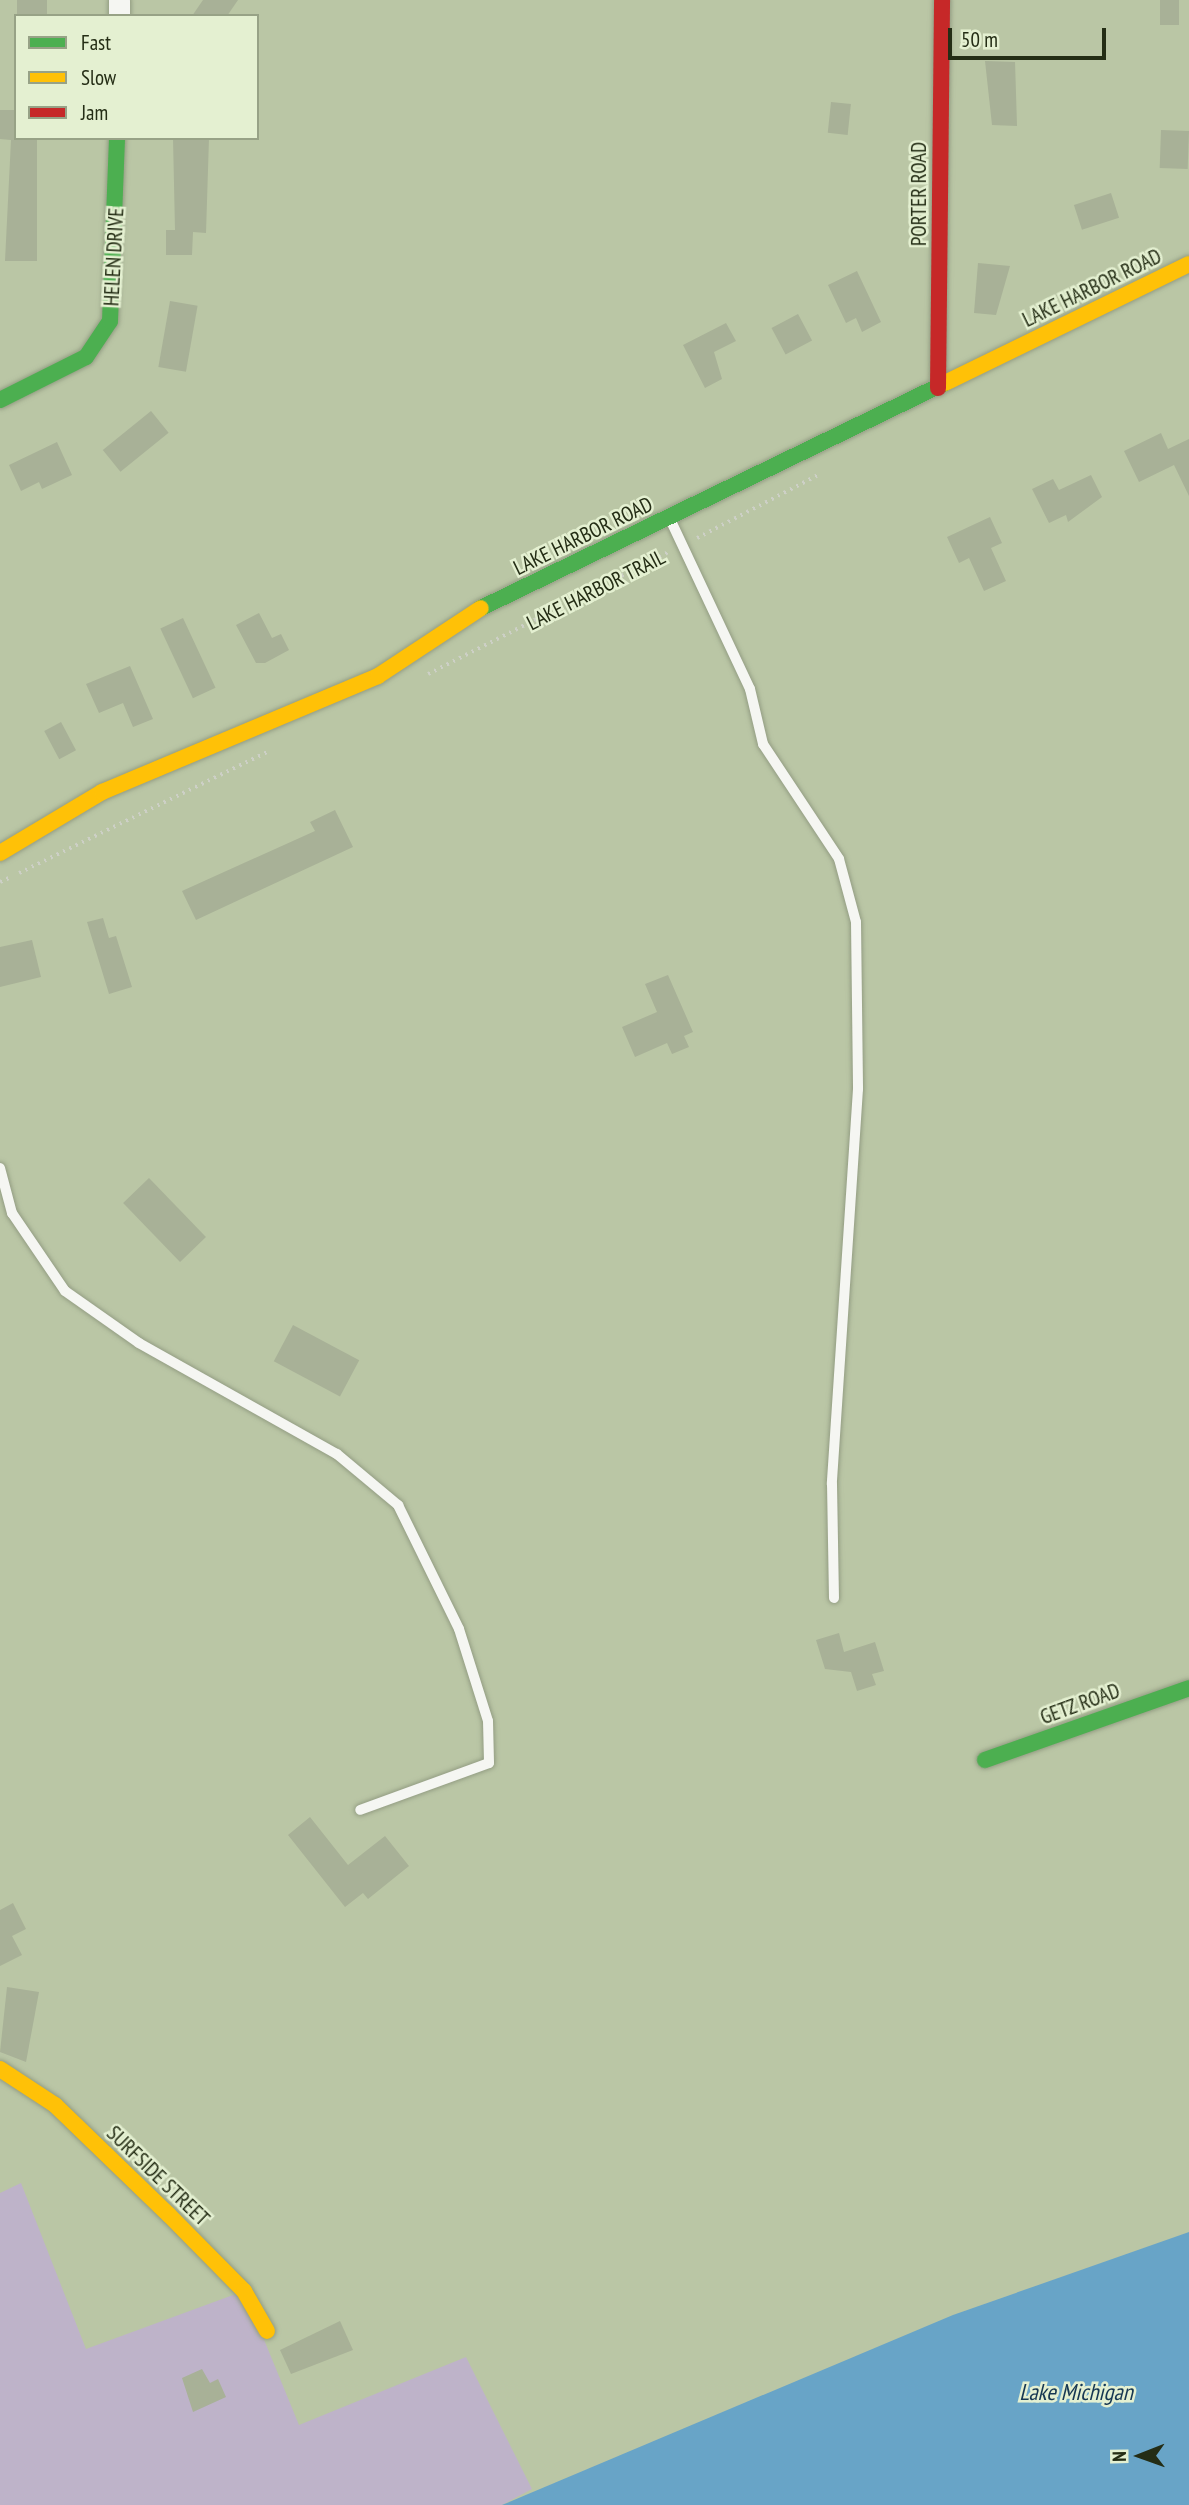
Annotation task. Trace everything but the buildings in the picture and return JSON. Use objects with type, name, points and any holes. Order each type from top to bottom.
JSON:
[{"type":"street","name":"PORTER ROAD","points":[[939,388],[942,0]]},
{"type":"street","name":"HELEN DRIVE","points":[[0,400],[86,357],[110,321],[117,140]]},
{"type":"street","name":"LAKE HARBOR ROAD","points":[[0,853],[102,792],[378,676],[461,618],[939,388],[1189,264]]},
{"type":"street","name":"GETZ ROAD","points":[[985,1760],[1189,1688]]},
{"type":"street","name":"SURFSIDE STREET","points":[[0,2069],[55,2105],[169,2215],[244,2291],[267,2331]]},
{"type":"lane","points":[[669,517],[750,689],[763,744],[839,859],[856,922],[858,1089],[832,1484],[834,1598]]},
{"type":"lane","points":[[0,1168],[12,1213],[65,1291],[139,1343],[337,1454],[398,1506],[459,1629],[488,1721],[489,1763],[360,1810]]},
{"type":"path","name":"LAKE HARBOR TRAIL","points":[[424,676],[827,470]]},
{"type":"path","points":[[0,882],[277,748]]},
{"type":"shaded area","points":[[21,2183],[86,2349],[244,2291],[299,2425],[466,2357],[532,2489],[502,2505],[0,2505],[0,2193]]},
{"type":"water","name":"Lake Michigan","points":[[1189,2232],[1189,2505],[502,2505],[953,2315]]},
{"type":"traffic: fast","points":[[0,400],[86,357],[110,321],[117,140]]},
{"type":"traffic: fast","points":[[481,608],[945,383]]},
{"type":"traffic: fast","points":[[985,1760],[1189,1688]]},
{"type":"traffic: slow","points":[[945,383],[1189,264]]},
{"type":"traffic: slow","points":[[0,853],[102,792],[378,676],[481,608]]},
{"type":"traffic: slow","points":[[0,2069],[55,2105],[169,2215],[244,2291],[267,2331]]},
{"type":"traffic: jam","points":[[938,388],[942,0]]}]
